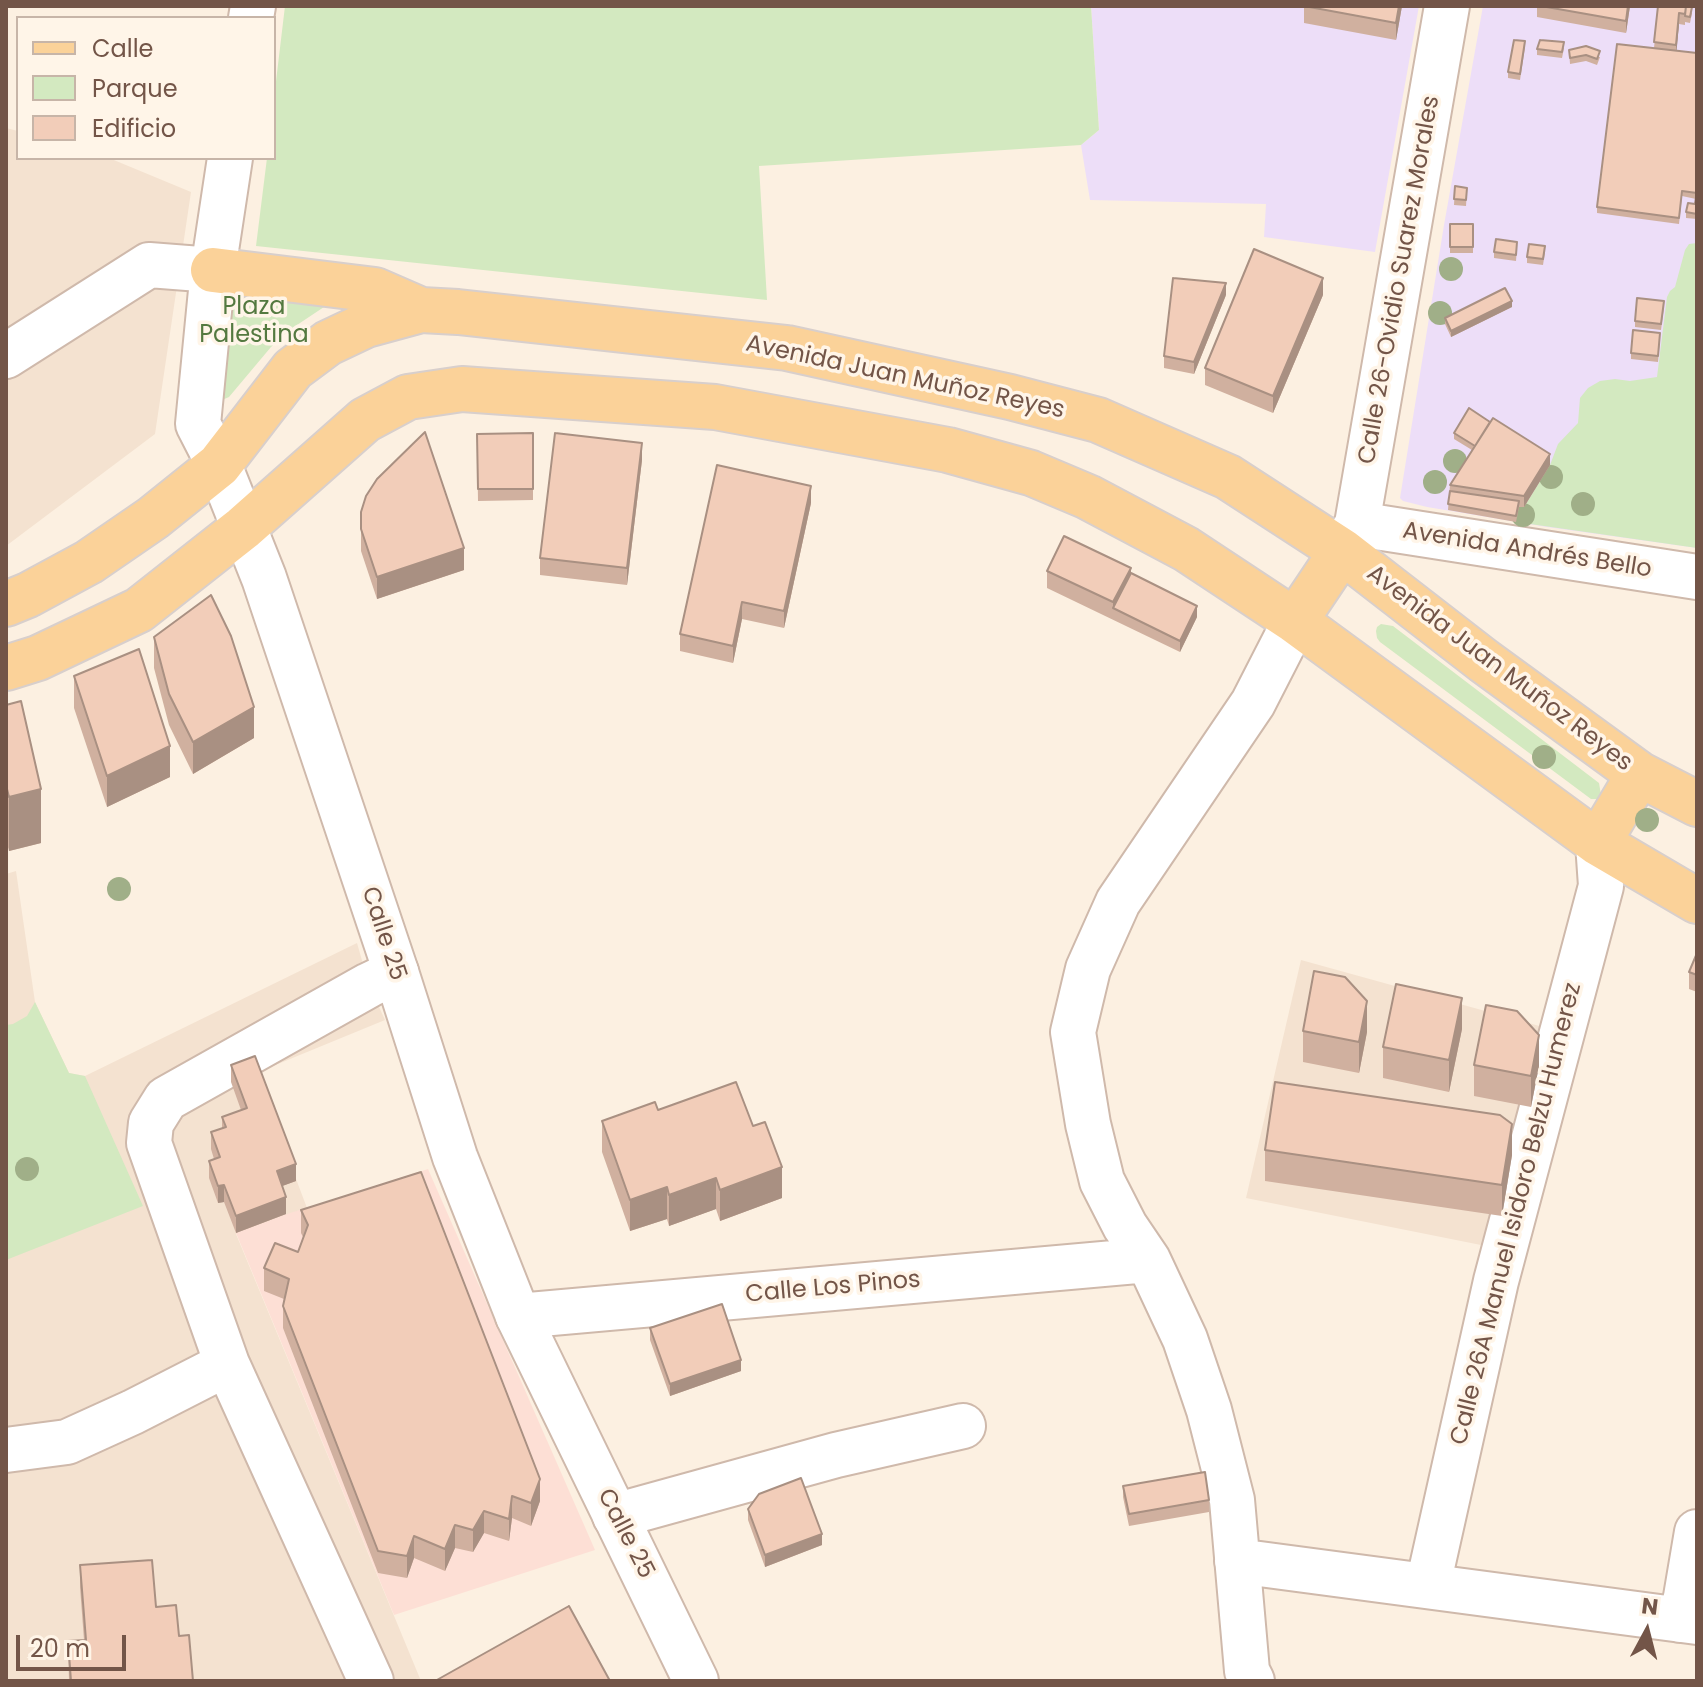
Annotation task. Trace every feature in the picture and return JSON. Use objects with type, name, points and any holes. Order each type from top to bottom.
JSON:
[{"type":"main road","points":[[213,270],[375,290],[421,310]]},
{"type":"main road","name":"Avenida Juan Muñoz Reyes","points":[[6,604],[89,562],[153,518],[219,465],[293,369],[328,343],[366,325],[421,310],[458,312],[787,348],[1025,400],[1098,420],[1228,477],[1350,538],[1484,661],[1639,774],[1697,804]]},
{"type":"main road","points":[[6,668],[38,658],[139,610],[243,528],[365,420],[408,397],[462,389],[715,407],[948,450],[1031,473],[1088,497],[1186,549],[1295,621],[1598,843],[1697,901]]},
{"type":"main road","points":[[1295,621],[1350,538]]},
{"type":"main road","points":[[1598,843],[1639,774]]},
{"type":"street","name":"Calle 26-Ovidio Suarez Morales","points":[[1350,538],[1447,6]]},
{"type":"street","name":"Calle 25","points":[[230,160],[213,270],[198,424],[219,465],[264,578],[455,1157],[518,1316],[696,1681]]},
{"type":"street","points":[[6,356],[149,265],[213,270]]},
{"type":"street","name":"Avenida Andrés Bello","points":[[1350,538],[1697,577]]},
{"type":"street","points":[[1252,1681],[1247,1671],[1232,1500],[1209,1410],[1185,1339],[1148,1260],[1125,1226],[1102,1181],[1088,1124],[1073,1032],[1088,969],[1118,902],[1253,703],[1295,621]]},
{"type":"street","name":"Calle 26A Manuel Isidoro Belzu Humerez","points":[[1428,1585],[1496,1281],[1601,886],[1598,843]]},
{"type":"street","points":[[371,1681],[227,1364],[149,1143],[151,1123],[166,1099],[396,972]]},
{"type":"street","name":"Calle Los Pinos","points":[[518,1316],[1148,1260]]},
{"type":"street","points":[[6,1450],[67,1442],[227,1364]]},
{"type":"street","points":[[615,1516],[836,1455],[963,1426]]},
{"type":"street","points":[[1237,1561],[1689,1621],[1686,1597],[1697,1532]]},
{"type":"shaded area","points":[[1091,6],[1419,6],[1375,252],[1264,237],[1266,204],[1090,200],[1081,145],[1099,130]]},
{"type":"shaded area","points":[[1483,6],[1697,6],[1697,548],[1427,507],[1400,498]]},
{"type":"shaded area","points":[[6,128],[16,130],[16,160],[114,160],[191,192],[155,434],[6,546]]},
{"type":"shaded area","points":[[16,871],[35,1002],[69,1073],[85,1076],[357,943],[369,985],[385,1020],[256,1073],[307,1208],[236,1234],[421,1681],[6,1681],[6,874]]},
{"type":"shaded area","points":[[1301,960],[1561,1032],[1501,1249],[1246,1198]]},
{"type":"shaded area","points":[[428,1169],[595,1550],[394,1615],[236,1233]]},
{"type":"green space","points":[[285,6],[1091,6],[1099,130],[1081,145],[759,166],[767,300],[256,246],[267,160],[276,160],[276,81]]},
{"type":"green space","points":[[1697,243],[1697,548],[1516,522],[1519,507],[1524,507],[1550,465],[1558,444],[1578,423],[1580,398],[1588,388],[1600,381],[1657,377],[1667,297],[1675,287],[1685,250],[1689,244]]},
{"type":"green space","name":"Plaza Palestina","points":[[235,292],[326,303],[271,347],[229,397],[222,400],[231,295]]},
{"type":"green space","points":[[1381,624],[1393,626],[1599,783],[1601,795],[1591,799],[1380,642],[1376,631]]},
{"type":"green space","points":[[35,1002],[69,1073],[85,1076],[143,1206],[6,1260],[6,1025],[27,1016]]},
{"type":"building","points":[[1304,6],[1399,6],[1396,23]]},
{"type":"building","points":[[1541,6],[1628,6],[1626,21]]},
{"type":"building","points":[[1658,6],[1686,6],[1685,14],[1679,13],[1676,45],[1654,42]]},
{"type":"building","points":[[1686,6],[1692,7],[1690,17],[1685,16]]},
{"type":"building","points":[[1514,40],[1525,41],[1520,74],[1508,72]]},
{"type":"building","points":[[1540,40],[1564,42],[1562,52],[1537,49]]},
{"type":"building","points":[[1617,44],[1697,53],[1697,193],[1682,191],[1679,218],[1597,207]]},
{"type":"building","points":[[1586,46],[1600,51],[1597,59],[1586,55],[1570,58],[1569,50]]},
{"type":"building","points":[[1455,186],[1467,188],[1466,200],[1454,199]]},
{"type":"building","points":[[1696,197],[1697,214],[1686,212],[1688,203],[1695,204]]},
{"type":"building","points":[[1450,224],[1473,224],[1473,247],[1450,247]]},
{"type":"building","points":[[1496,239],[1517,242],[1516,255],[1494,252]]},
{"type":"building","points":[[1529,244],[1545,246],[1543,259],[1527,257]]},
{"type":"building","points":[[1254,249],[1323,278],[1273,396],[1205,368]]},
{"type":"building","points":[[1173,278],[1226,283],[1194,362],[1164,356]]},
{"type":"building","points":[[1505,288],[1512,301],[1451,331],[1445,318]]},
{"type":"building","points":[[1637,298],[1664,301],[1661,324],[1635,321]]},
{"type":"building","points":[[1633,330],[1660,333],[1658,356],[1631,353]]},
{"type":"building","points":[[1469,408],[1490,422],[1475,446],[1454,433]]},
{"type":"building","points":[[1493,418],[1550,454],[1524,496],[1450,485]]},
{"type":"building","points":[[425,432],[464,548],[377,577],[361,529],[361,512],[366,496],[377,479]]},
{"type":"building","points":[[533,433],[533,489],[478,489],[477,434]]},
{"type":"building","points":[[555,433],[642,443],[627,568],[540,558]]},
{"type":"building","points":[[717,465],[811,486],[784,611],[742,602],[733,646],[680,634]]},
{"type":"building","points":[[1450,491],[1519,501],[1516,516],[1448,504]]},
{"type":"building","points":[[1064,536],[1131,568],[1113,602],[1047,571]]},
{"type":"building","points":[[1131,573],[1197,606],[1180,641],[1113,608]]},
{"type":"building","points":[[211,595],[231,636],[254,707],[193,742],[169,694],[154,637]]},
{"type":"building","points":[[139,649],[170,746],[107,776],[74,676]]},
{"type":"building","points":[[21,701],[41,789],[9,797],[6,785],[6,705]]},
{"type":"building","points":[[1697,953],[1697,975],[1689,972]]},
{"type":"building","points":[[1314,971],[1345,977],[1367,1001],[1359,1042],[1303,1031]]},
{"type":"building","points":[[1396,984],[1462,998],[1449,1060],[1383,1047]]},
{"type":"building","points":[[1486,1005],[1517,1011],[1539,1035],[1531,1076],[1474,1065]]},
{"type":"building","points":[[255,1056],[296,1164],[277,1171],[286,1197],[236,1216],[224,1185],[218,1186],[209,1161],[220,1157],[211,1132],[226,1127],[222,1117],[247,1108],[231,1065]]},
{"type":"building","points":[[736,1082],[753,1126],[765,1122],[782,1167],[720,1190],[716,1178],[669,1195],[667,1187],[630,1200],[602,1121],[655,1102],[658,1110]]},
{"type":"building","points":[[1275,1082],[1500,1115],[1512,1124],[1502,1185],[1265,1150]]},
{"type":"building","points":[[421,1172],[540,1479],[531,1503],[512,1496],[509,1519],[484,1511],[473,1530],[455,1525],[445,1549],[414,1536],[407,1556],[378,1551],[283,1306],[289,1279],[264,1268],[275,1243],[298,1252],[308,1225],[301,1210]]},
{"type":"building","points":[[722,1304],[741,1360],[670,1384],[650,1328]]},
{"type":"building","points":[[1205,1472],[1209,1500],[1129,1514],[1123,1486]]},
{"type":"building","points":[[801,1478],[822,1534],[765,1555],[748,1509],[759,1494]]},
{"type":"building","points":[[152,1560],[156,1607],[176,1605],[179,1636],[189,1635],[193,1681],[71,1681],[68,1641],[86,1640],[80,1565]]},
{"type":"building","points":[[569,1606],[610,1681],[435,1681]]}]
